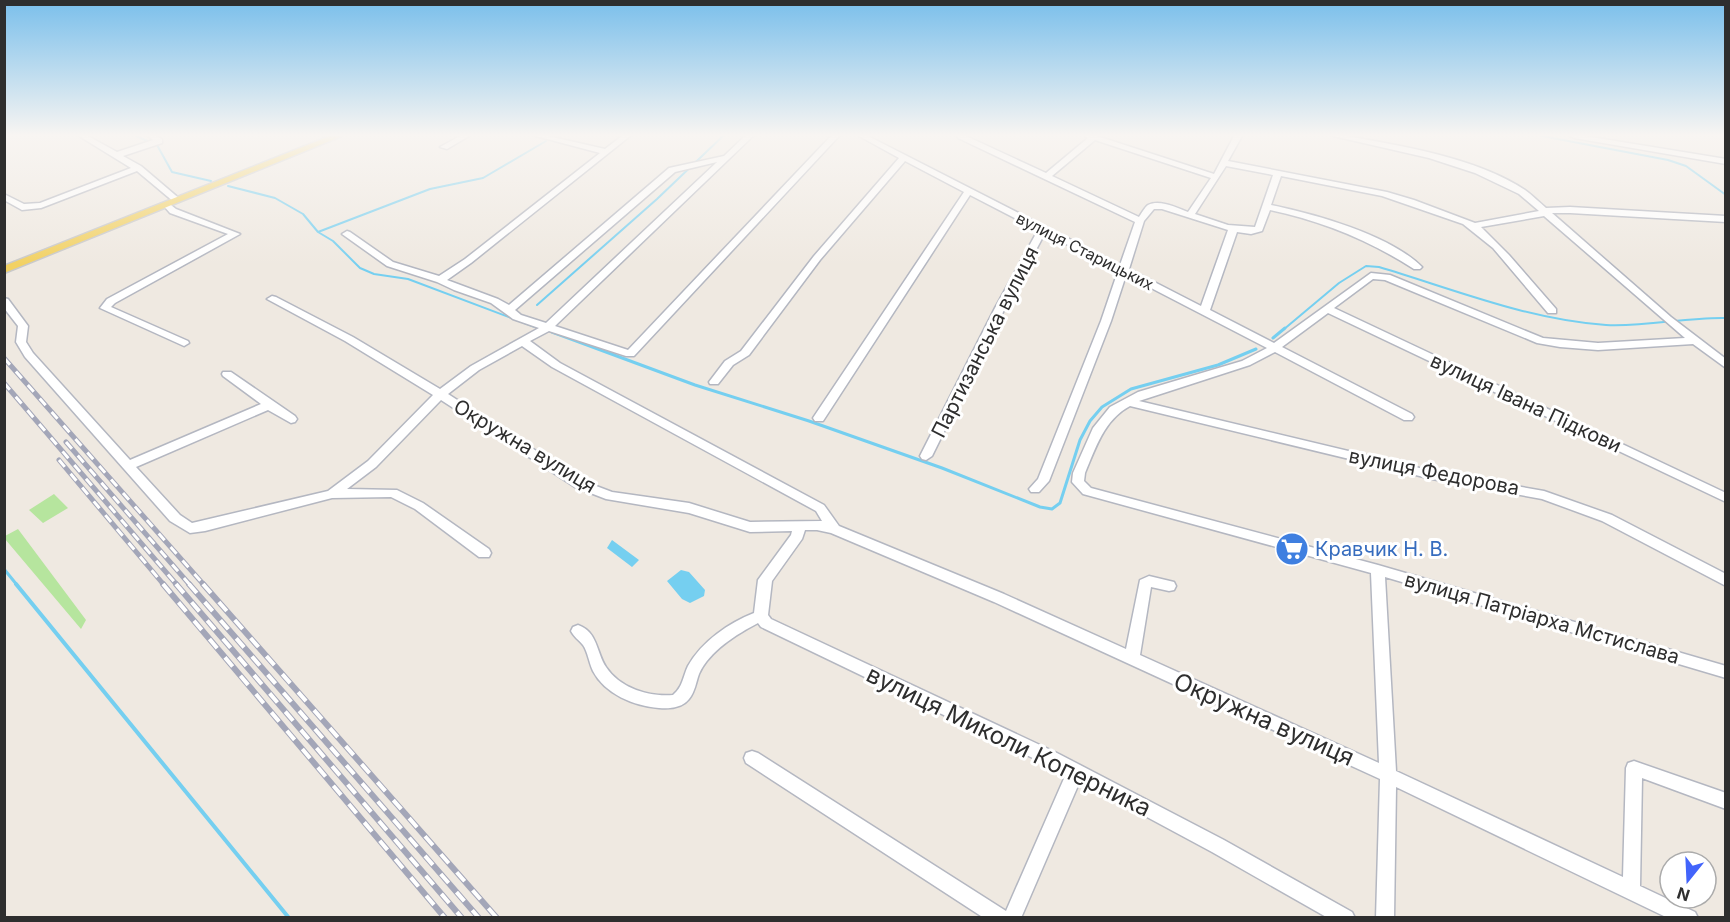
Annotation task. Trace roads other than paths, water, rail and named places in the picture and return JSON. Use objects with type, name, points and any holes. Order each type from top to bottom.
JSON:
[{"type":"main road","points":[[4,270],[229,179]]},
{"type":"street","points":[[4,196],[22,207],[41,205],[109,179]]},
{"type":"street","points":[[149,179],[172,202],[173,211],[233,231],[235,234],[106,304],[105,308],[184,343]]},
{"type":"street","points":[[440,280],[468,261],[573,179]]},
{"type":"street","points":[[510,311],[514,305],[661,179]]},
{"type":"street","points":[[332,494],[372,464],[440,394],[475,368],[548,327],[702,179]]},
{"type":"street","points":[[347,234],[390,264],[440,280],[493,301],[517,316],[630,354],[795,179]]},
{"type":"street","points":[[714,382],[729,363],[750,348],[752,342],[817,258],[885,179]]},
{"type":"street","name":"вулиця Старицьких","points":[[944,179],[1276,347]]},
{"type":"street","points":[[1053,179],[1140,221]]},
{"type":"street","points":[[1191,214],[1215,179]]},
{"type":"street","points":[[1035,489],[1042,481],[1124,272],[1140,221],[1151,207],[1156,205],[1253,233],[1259,229],[1276,179]]},
{"type":"street","points":[[1317,179],[1408,200],[1474,226],[1552,311]]},
{"type":"street","points":[[1497,179],[1522,192],[1667,319],[1725,365]]},
{"type":"street","points":[[819,418],[968,192]]},
{"type":"street","points":[[1267,207],[1308,215],[1341,226],[1375,241],[1417,267]]},
{"type":"street","points":[[1474,226],[1545,212],[1600,211],[1725,219]]},
{"type":"street","name":"Партизанська вулиця","points":[[926,456],[1000,308],[1043,229]]},
{"type":"street","points":[[1204,312],[1233,229]]},
{"type":"street","points":[[1127,402],[1163,388],[1246,363],[1276,347],[1371,276],[1378,275],[1556,345],[1578,347],[1694,341]]},
{"type":"street","name":"Окружна вулиця","points":[[272,299],[349,339],[440,394],[579,484],[610,496],[689,508],[750,527],[817,525],[834,529],[999,598],[1388,775],[1689,918]]},
{"type":"street","points":[[4,301],[23,326],[21,342],[29,355],[175,518],[190,528],[332,494],[393,493],[419,506],[484,553]]},
{"type":"street","name":"вулиця Івана Підкови","points":[[1327,309],[1725,498]]},
{"type":"street","name":"Окружна вулиця","points":[[524,342],[556,365],[820,508],[834,529]]},
{"type":"street","points":[[1276,347],[1408,417]]},
{"type":"street","points":[[227,374],[291,419]]},
{"type":"street","name":"вулиця Патріарха Мстислава","points":[[1127,402],[1114,410],[1099,428],[1079,473],[1078,482],[1088,490],[1378,570],[1725,672]]},
{"type":"street","name":"вулиця Федорова","points":[[1127,402],[1432,475],[1544,495],[1589,511],[1639,534],[1725,581]]},
{"type":"street","points":[[129,465],[269,405]]},
{"type":"street","points":[[578,631],[589,642],[594,659],[603,675],[622,691],[631,696],[677,700],[689,689],[693,670],[706,654],[746,622],[761,616],[765,580],[797,536],[799,526]]},
{"type":"street","points":[[1378,570],[1388,775],[1385,918]]},
{"type":"street","points":[[1132,659],[1145,584],[1149,581],[1169,586]]},
{"type":"street","name":"вулиця Миколи Коперника","points":[[761,616],[766,623],[841,660],[932,700],[1076,771],[1218,846],[1346,918]]},
{"type":"street","points":[[752,758],[1001,918]]},
{"type":"street","points":[[1630,891],[1634,768],[1725,804]]},
{"type":"street","points":[[1012,918],[1076,771]]},
{"type":"water","points":[[612,540],[639,560],[632,567],[607,548]]},
{"type":"water","points":[[681,570],[689,572],[705,590],[704,596],[690,603],[682,599],[667,581]]},
{"type":"waterway","points":[[202,179],[211,181]]},
{"type":"waterway","points":[[318,232],[430,189],[478,179]]},
{"type":"waterway","points":[[537,305],[678,179]]},
{"type":"waterway","points":[[1704,179],[1726,195]]},
{"type":"waterway","points":[[228,186],[275,198],[303,214],[318,232]]},
{"type":"waterway","points":[[318,232],[333,241],[360,268],[374,274],[408,279],[535,327]]},
{"type":"waterway","points":[[1283,330],[1339,283],[1366,266],[1379,267],[1520,310],[1577,322],[1621,325],[1726,318]]},
{"type":"waterway","points":[[1273,338],[1285,328]]},
{"type":"waterway","points":[[552,332],[695,385],[809,421],[942,468],[1040,507],[1052,509],[1060,503],[1080,440],[1090,421],[1102,407],[1131,389],[1218,365],[1256,349]]},
{"type":"waterway","points":[[4,569],[17,585]]},
{"type":"waterway","points":[[16,584],[289,918]]},
{"type":"railway","points":[[4,358],[204,585]]},
{"type":"railway","points":[[4,383],[177,585]]},
{"type":"railway","points":[[66,442],[190,585]]},
{"type":"railway","points":[[59,460],[164,585]]},
{"type":"railway","points":[[163,584],[445,918]]},
{"type":"railway","points":[[176,584],[462,918]]},
{"type":"railway","points":[[189,584],[479,918]]},
{"type":"railway","points":[[203,584],[497,918]]},
{"type":"place","name":"Кравчик Н. В.","points":[[1292,549]]}]
